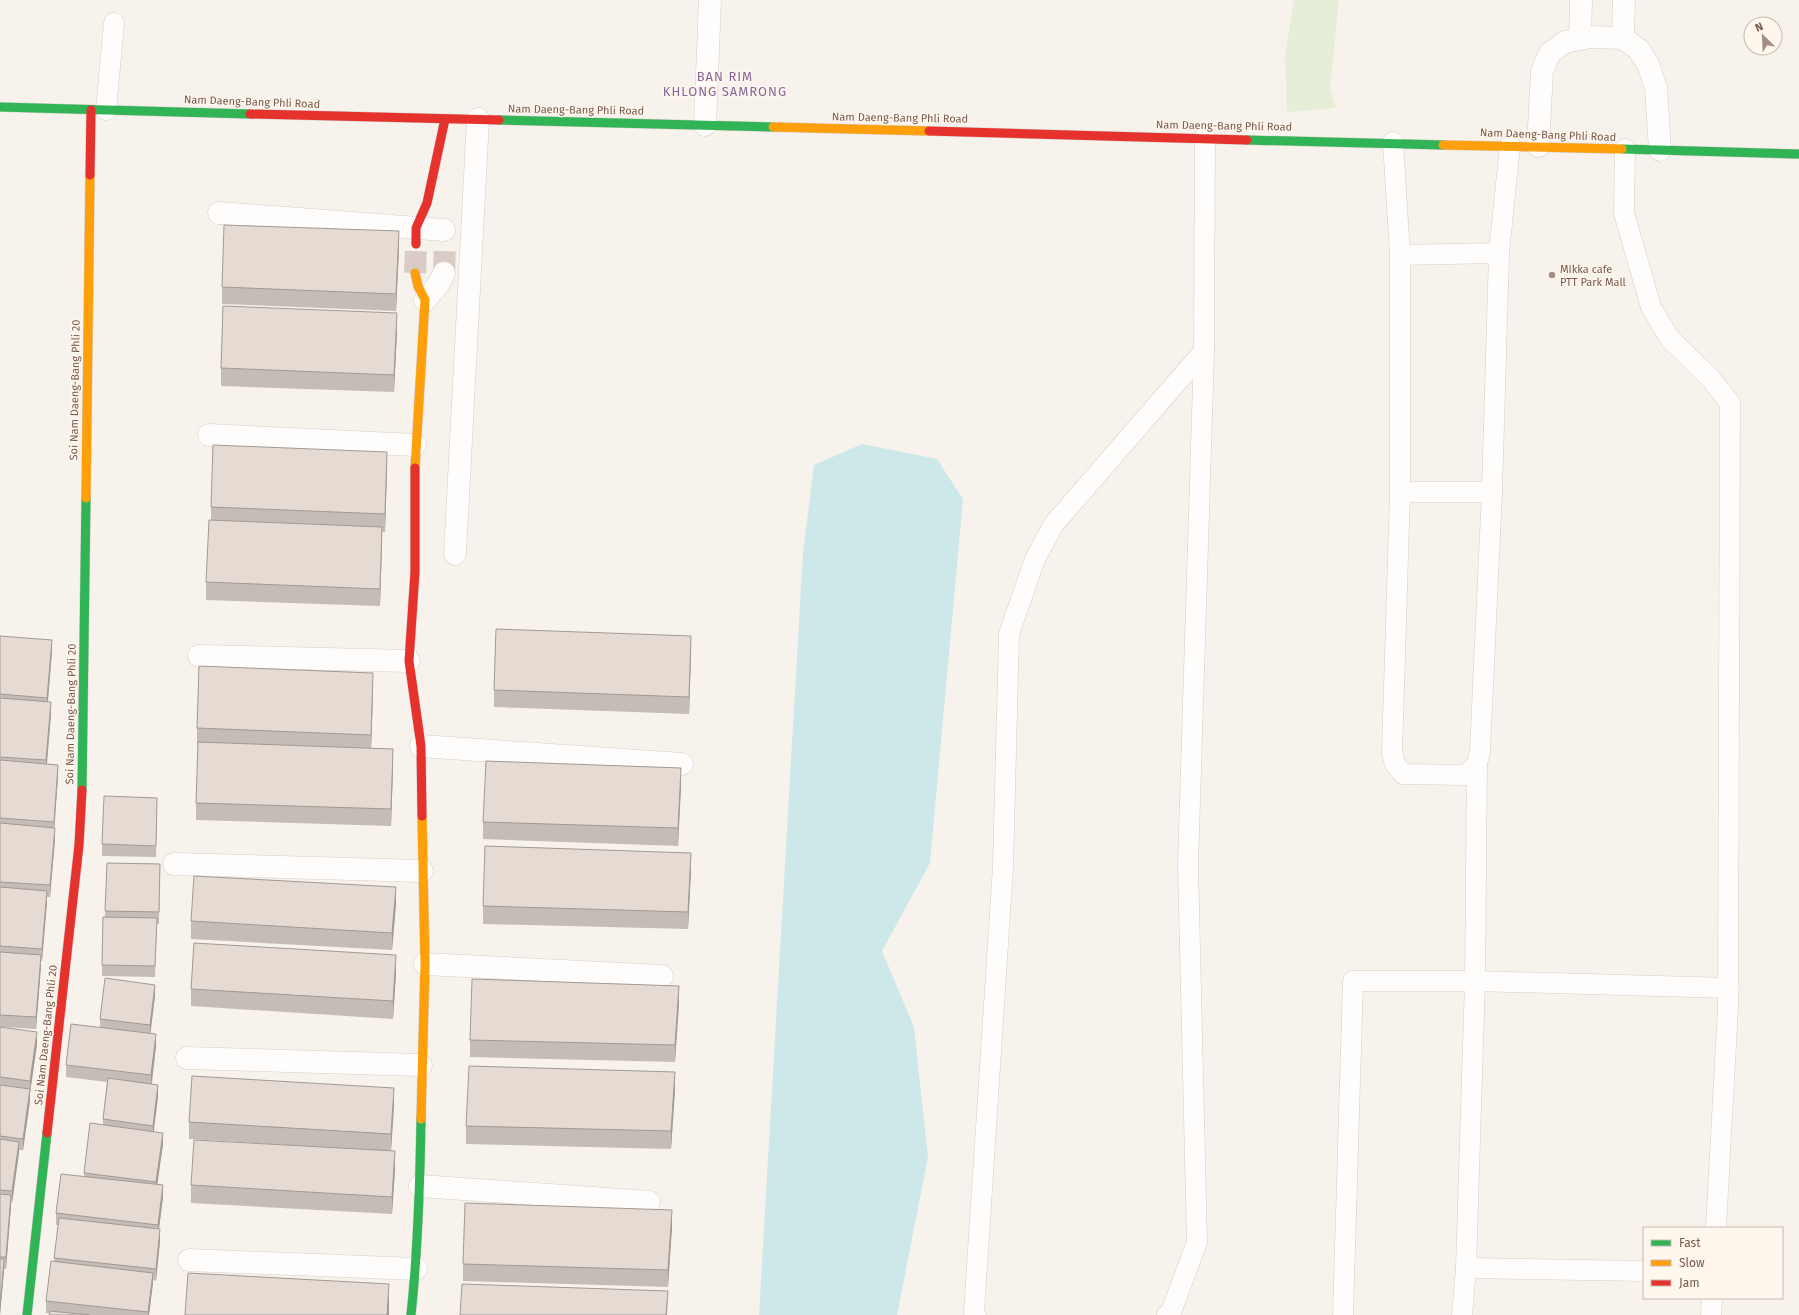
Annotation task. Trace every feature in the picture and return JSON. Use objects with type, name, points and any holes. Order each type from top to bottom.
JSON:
[{"type":"street","points":[[705,125],[710,0]]},
{"type":"street","points":[[1580,39],[1581,0]]},
{"type":"street","points":[[1623,38],[1624,0]]},
{"type":"street","points":[[1538,146],[1542,71],[1550,53],[1565,42],[1591,37],[1623,38],[1639,50],[1648,64],[1656,88],[1660,150]]},
{"type":"street","name":"Nam Daeng-Bang Phli Road","points":[[0,107],[1205,137],[1799,154]]},
{"type":"street","name":"Soi Nam Daeng-Bang Phli 20","points":[[27,1315],[79,845],[99,110]]},
{"type":"street","points":[[416,236],[427,202],[445,119]]},
{"type":"street","points":[[455,554],[478,119]]},
{"type":"street","points":[[220,214],[416,236],[444,237],[427,202]]},
{"type":"street","points":[[411,1315],[416,1268],[420,1186],[421,1065],[425,964],[422,871],[421,746],[409,661],[415,572],[415,445],[425,300],[418,286],[415,273]]},
{"type":"street","points":[[425,300],[438,284],[444,273]]},
{"type":"street","points":[[209,435],[415,445]]},
{"type":"street","points":[[199,656],[409,661]]},
{"type":"street","points":[[421,746],[682,764]]},
{"type":"street","points":[[174,864],[422,871]]},
{"type":"street","points":[[425,964],[662,976]]},
{"type":"street","points":[[187,1058],[421,1065]]},
{"type":"street","points":[[420,1186],[649,1202]]},
{"type":"street","points":[[189,1260],[416,1268]]},
{"type":"lane","points":[[99,110],[114,23]]},
{"type":"lane","points":[[1168,1315],[1171,1312],[1197,1242],[1188,865],[1204,351],[1205,137]]},
{"type":"lane","points":[[1393,142],[1400,255],[1400,492],[1392,752],[1395,764],[1403,774],[1466,776],[1477,764]]},
{"type":"lane","points":[[1462,1315],[1466,1268],[1475,981],[1477,764],[1480,751],[1492,492],[1499,253],[1510,145]]},
{"type":"lane","points":[[1626,149],[1624,213],[1651,307],[1670,339],[1711,379],[1730,403],[1729,988],[1716,1227]]},
{"type":"lane","points":[[1400,255],[1499,253]]},
{"type":"lane","points":[[976,1315],[974,1312],[1003,867],[1009,634],[1034,559],[1054,524],[1204,351]]},
{"type":"lane","points":[[1400,492],[1492,492]]},
{"type":"lane","points":[[1343,1315],[1353,981],[1475,981],[1729,988]]},
{"type":"lane","points":[[1466,1268],[1643,1271]]},
{"type":"lane","points":[[1711,1315],[1712,1299]]},
{"type":"green space","points":[[1294,0],[1339,0],[1330,89],[1336,108],[1287,112],[1285,55]]},
{"type":"water","points":[[862,444],[937,459],[963,499],[930,863],[882,951],[914,1027],[928,1157],[897,1315],[759,1315],[803,553],[814,465]]},
{"type":"building","points":[[224,225],[399,231],[396,294],[222,287]]},
{"type":"building","points":[[223,306],[397,313],[394,375],[221,368]]},
{"type":"building","points":[[213,445],[387,452],[385,514],[211,507]]},
{"type":"building","points":[[209,520],[382,527],[380,589],[206,582]]},
{"type":"building","points":[[496,629],[691,636],[689,697],[494,690]]},
{"type":"building","points":[[0,636],[52,640],[47,698],[0,694]]},
{"type":"building","points":[[199,666],[373,673],[371,735],[197,728]]},
{"type":"building","points":[[0,698],[51,702],[46,760],[0,757]]},
{"type":"building","points":[[198,742],[393,749],[391,809],[196,803]]},
{"type":"building","points":[[0,760],[58,765],[54,822],[0,818]]},
{"type":"building","points":[[486,761],[681,768],[678,828],[483,822]]},
{"type":"building","points":[[104,796],[157,798],[156,846],[102,844]]},
{"type":"building","points":[[0,823],[55,828],[50,885],[0,882]]},
{"type":"building","points":[[485,846],[691,853],[688,912],[483,906]]},
{"type":"building","points":[[107,863],[160,864],[159,912],[105,911]]},
{"type":"building","points":[[194,876],[396,887],[392,933],[191,921]]},
{"type":"building","points":[[0,887],[47,891],[42,949],[0,946]]},
{"type":"building","points":[[103,917],[157,918],[155,966],[102,965]]},
{"type":"building","points":[[194,943],[396,955],[393,1001],[191,989]]},
{"type":"building","points":[[0,952],[41,955],[36,1017],[0,1015]]},
{"type":"building","points":[[105,978],[155,985],[150,1025],[100,1019]]},
{"type":"building","points":[[472,979],[679,986],[675,1045],[470,1040]]},
{"type":"building","points":[[71,1024],[156,1034],[151,1075],[66,1065]]},
{"type":"building","points":[[0,1027],[37,1032],[30,1081],[0,1077]]},
{"type":"building","points":[[469,1066],[675,1072],[671,1131],[466,1126]]},
{"type":"building","points":[[192,1076],[394,1088],[391,1134],[189,1122]]},
{"type":"building","points":[[108,1078],[158,1085],[153,1126],[103,1119]]},
{"type":"building","points":[[0,1085],[30,1089],[23,1139],[0,1136]]},
{"type":"building","points":[[90,1123],[163,1133],[156,1182],[84,1173]]},
{"type":"building","points":[[0,1139],[19,1142],[12,1191],[0,1190]]},
{"type":"building","points":[[194,1140],[395,1151],[392,1197],[191,1185]]},
{"type":"building","points":[[61,1174],[163,1185],[158,1225],[56,1213]]},
{"type":"building","points":[[0,1194],[11,1195],[6,1257],[0,1257]]},
{"type":"building","points":[[465,1203],[672,1210],[668,1270],[463,1264]]},
{"type":"building","points":[[59,1218],[160,1229],[156,1269],[54,1258]]},
{"type":"building","points":[[0,1259],[4,1259],[0,1307]]},
{"type":"building","points":[[51,1261],[153,1273],[148,1312],[46,1301]]},
{"type":"building","points":[[188,1273],[389,1284],[387,1315],[185,1315]]},
{"type":"building","points":[[462,1284],[668,1291],[666,1315],[460,1315]]},
{"type":"building","points":[[50,1311],[90,1315],[49,1315]]},
{"type":"tunnel","points":[[415,273],[416,244]]},
{"type":"tunnel","points":[[444,273],[445,244]]},
{"type":"traffic: fast","points":[[0,107],[250,114]]},
{"type":"traffic: fast","points":[[499,120],[773,127]]},
{"type":"traffic: fast","points":[[1247,140],[1443,145]]},
{"type":"traffic: fast","points":[[1622,149],[1799,154]]},
{"type":"traffic: fast","points":[[82,790],[86,498]]},
{"type":"traffic: fast","points":[[411,1315],[418,1217],[421,1119]]},
{"type":"traffic: fast","points":[[27,1315],[47,1133]]},
{"type":"traffic: slow","points":[[773,127],[929,131]]},
{"type":"traffic: slow","points":[[1443,145],[1622,149]]},
{"type":"traffic: slow","points":[[86,498],[90,175]]},
{"type":"traffic: slow","points":[[415,273],[418,286],[425,300],[415,468]]},
{"type":"traffic: slow","points":[[421,1119],[425,964],[422,816]]},
{"type":"traffic: jam","points":[[90,175],[91,110]]},
{"type":"traffic: jam","points":[[250,114],[499,120]]},
{"type":"traffic: jam","points":[[416,244],[416,228],[427,203],[445,119]]},
{"type":"traffic: jam","points":[[929,131],[1247,140]]},
{"type":"traffic: jam","points":[[415,468],[415,572],[409,661],[421,746],[422,816]]},
{"type":"traffic: jam","points":[[47,1133],[79,845],[82,790]]},
{"type":"place","name":"Mikka cafe PTT Park Mall","points":[[1552,275]]},
{"type":"district","name":"BAN RIM KHLONG SAMRONG","points":[[725,84]]}]
